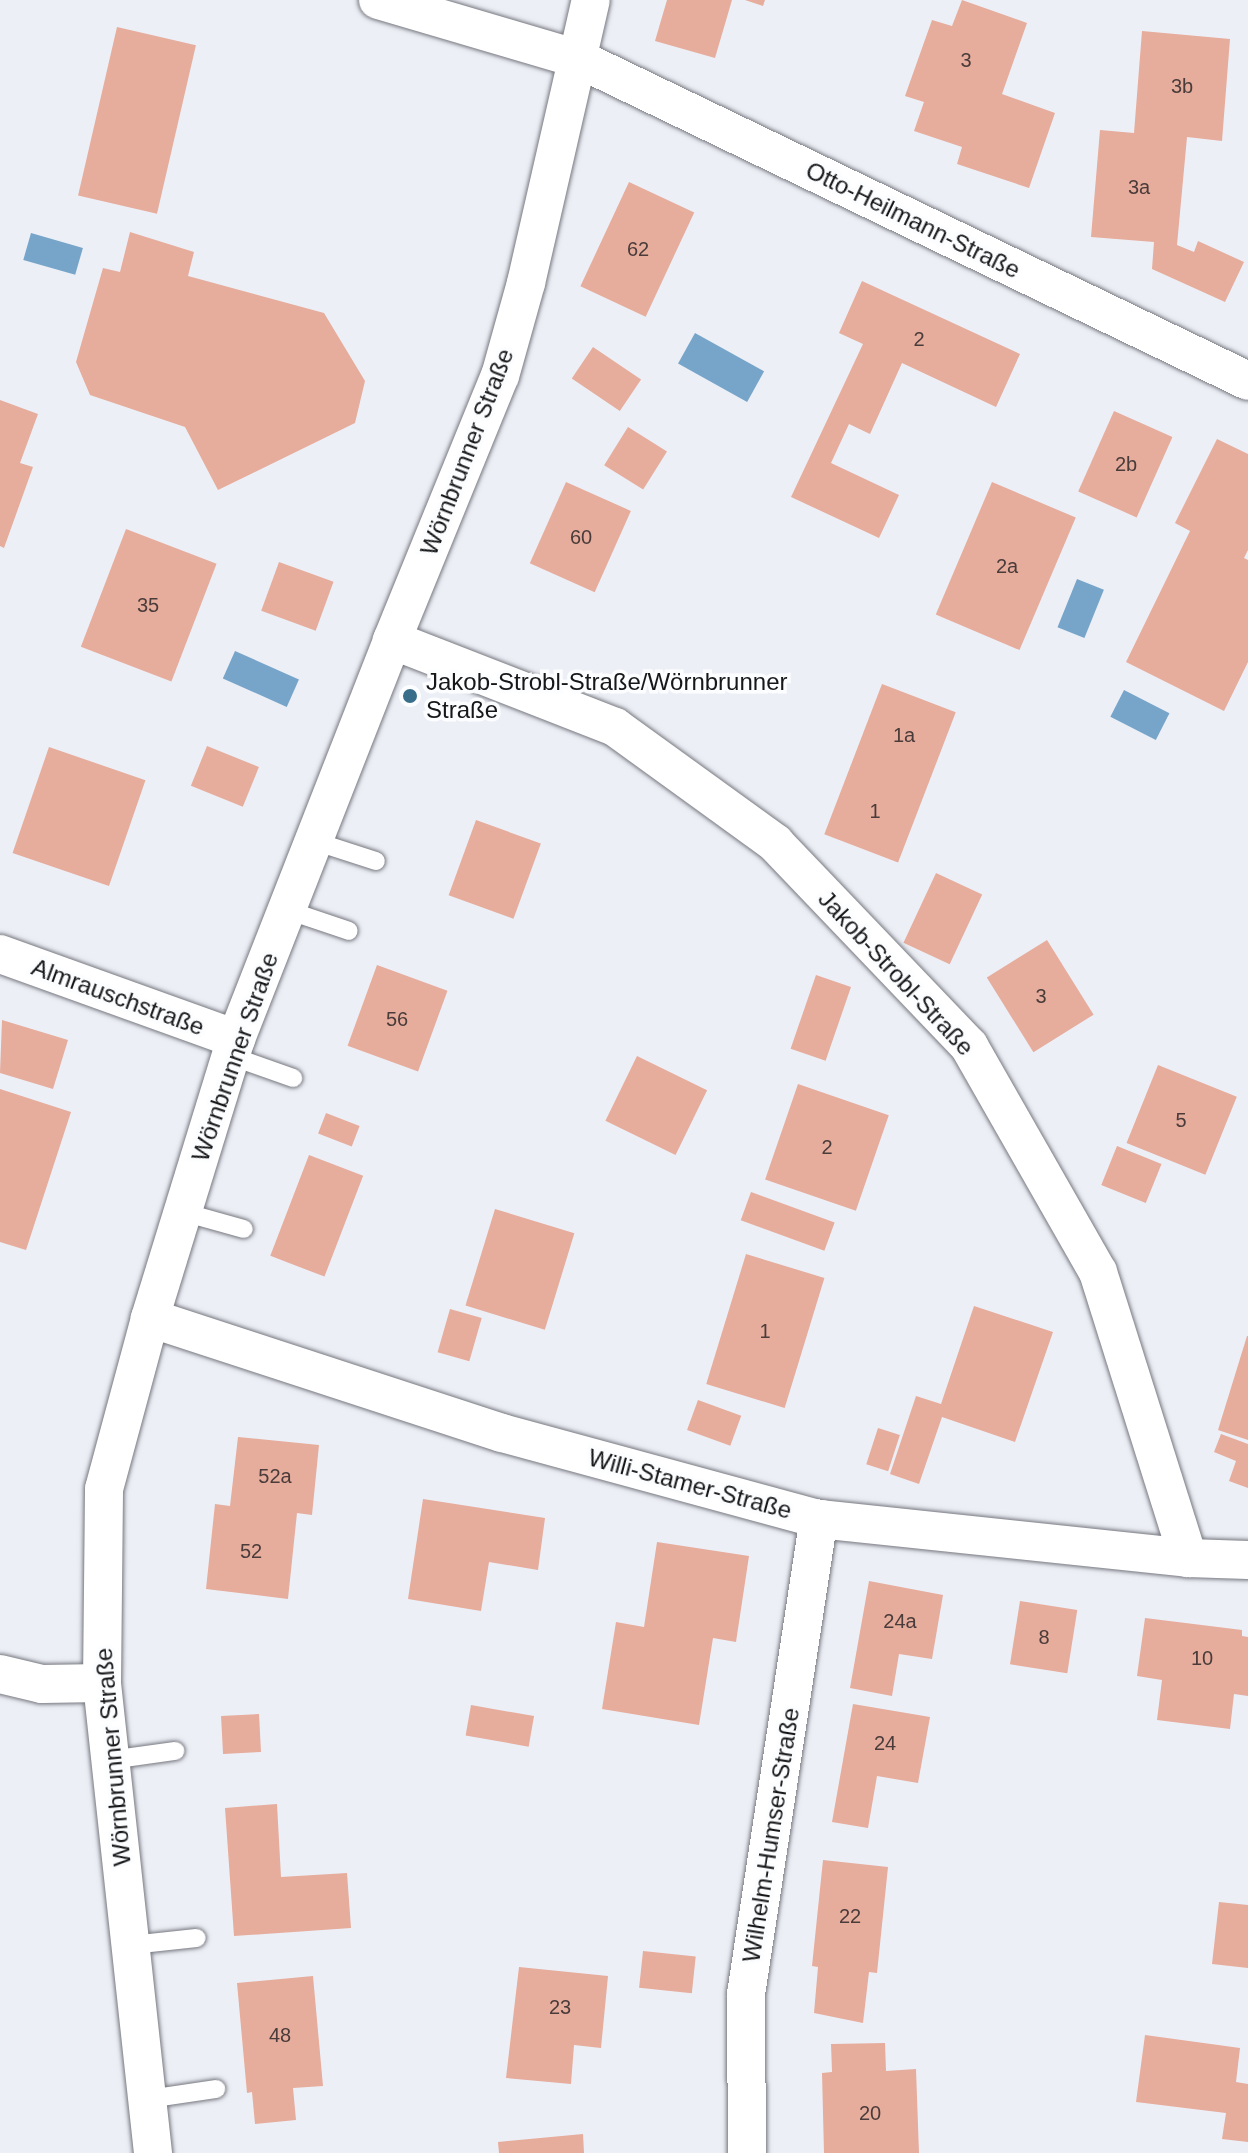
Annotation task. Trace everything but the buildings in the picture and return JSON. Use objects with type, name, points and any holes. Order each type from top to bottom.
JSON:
[{"type":"street","name":"Otto-Heilmann-Straße","points":[[378,0],[579,59],[1248,381]]},
{"type":"street","name":"Wörnbrunner Straße","points":[[153,2153],[102,1683],[104,1489],[150,1318],[234,1047],[392,640],[500,376],[526,283],[591,0]]},
{"type":"street","name":"Jakob-Strobl-Straße","points":[[392,640],[615,727],[775,843],[969,1046],[1098,1272],[1188,1558]]},
{"type":"street","name":"Almrauschstraße","points":[[0,954],[234,1047]]},
{"type":"street","name":"Willi-Stamer-Straße","points":[[150,1318],[502,1433],[819,1519],[1188,1558],[1248,1560]]},
{"type":"street","name":"Wilhelm-Humser-Straße","points":[[747,2153],[746,1994],[819,1519]]},
{"type":"street","points":[[0,1674],[42,1684],[102,1683]]},
{"type":"lane","points":[[314,841],[376,861]]},
{"type":"lane","points":[[287,910],[349,931]]},
{"type":"lane","points":[[234,1047],[293,1078]]},
{"type":"lane","points":[[183,1212],[244,1229]]},
{"type":"lane","points":[[110,1760],[175,1751]]},
{"type":"lane","points":[[131,1945],[197,1938]]},
{"type":"lane","points":[[148,2099],[216,2089]]},
{"type":"water","points":[[31,233],[83,248],[75,275],[23,260]]},
{"type":"water","points":[[695,333],[764,371],[747,402],[678,364]]},
{"type":"water","points":[[1077,579],[1104,590],[1084,638],[1058,627]]},
{"type":"water","points":[[235,651],[299,679],[287,707],[223,678]]},
{"type":"water","points":[[1124,690],[1169,713],[1156,740],[1110,717]]},
{"type":"place","name":"Jakob-Strobl-Straße/Wörnbrunner Straße","points":[[410,696]]}]
